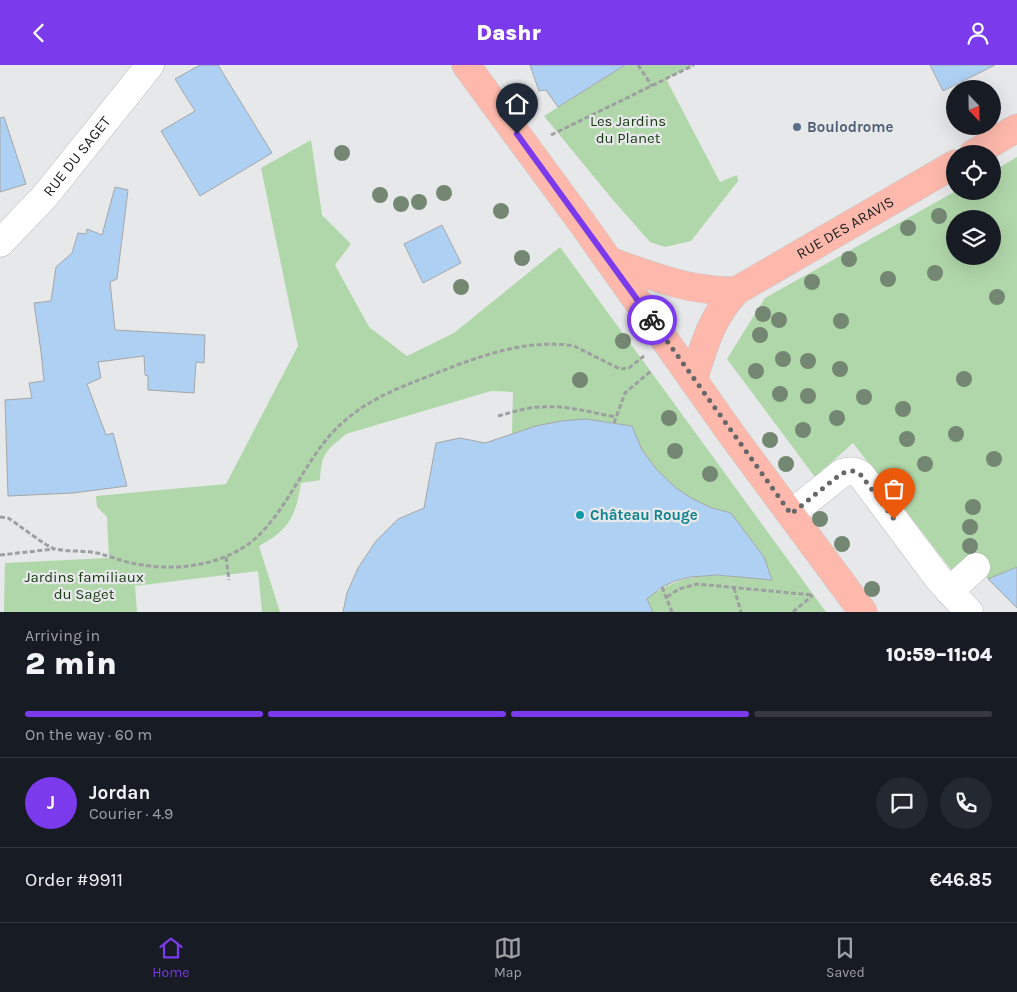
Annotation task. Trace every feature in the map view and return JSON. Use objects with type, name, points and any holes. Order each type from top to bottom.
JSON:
[{"type":"main road","points":[[466,65],[791,514],[861,607]]},
{"type":"main road","points":[[988,145],[1017,128]]},
{"type":"main road","name":"RUE DES ARAVIS","points":[[694,380],[717,314],[736,291],[946,169]]},
{"type":"main road","points":[[609,261],[673,283],[708,291],[736,291]]},
{"type":"street","name":"RUE DU SAGET","points":[[0,243],[49,190],[150,65]]},
{"type":"street","points":[[791,514],[842,473],[848,471],[857,472],[938,578],[969,612]]},
{"type":"street","points":[[949,591],[976,567]]},
{"type":"path","points":[[638,65],[652,86]]},
{"type":"path","points":[[557,132],[694,65]]},
{"type":"path","points":[[0,555],[54,549],[95,552],[136,564],[160,566],[206,564],[237,551],[258,535],[332,433],[364,405],[385,393],[480,356],[528,347],[566,345],[615,367],[624,369],[670,346]]},
{"type":"path","points":[[614,423],[625,393],[670,346]]},
{"type":"path","points":[[498,416],[549,406],[616,417]]},
{"type":"path","points":[[0,517],[8,517],[54,549]]},
{"type":"path","points":[[226,557],[229,580]]},
{"type":"path","points":[[667,597],[679,589],[692,585],[813,595]]},
{"type":"path","points":[[662,587],[672,612]]},
{"type":"path","points":[[734,588],[741,612]]},
{"type":"path","points":[[793,612],[806,601]]},
{"type":"green space","name":"Les Jardins du Planet","points":[[625,65],[694,65],[666,79],[720,182],[737,175],[738,181],[691,241],[665,247],[650,242],[544,116]]},
{"type":"green space","name":"Jardins familiaux du Saget","points":[[311,140],[322,215],[351,244],[335,265],[369,327],[407,356],[454,333],[560,247],[826,612],[653,612],[646,599],[662,589],[692,577],[721,576],[772,580],[764,557],[731,513],[712,508],[693,499],[676,488],[657,470],[642,450],[632,426],[585,420],[557,422],[512,434],[513,392],[491,391],[346,434],[329,449],[322,464],[320,480],[301,483],[297,505],[289,521],[278,534],[259,546],[280,612],[262,612],[258,571],[135,586],[137,612],[4,612],[5,563],[109,558],[107,517],[97,507],[96,496],[226,484],[298,346],[261,168]]},
{"type":"green space","points":[[1017,157],[1017,567],[988,579],[976,567],[960,581],[853,443],[815,477],[727,359],[765,298],[946,197],[946,200],[1001,200],[1001,166]]},
{"type":"building","points":[[200,65],[218,65],[272,153],[200,196],[161,131],[195,111],[175,79]]},
{"type":"building","points":[[530,65],[625,65],[558,107],[546,90],[539,91]]},
{"type":"building","points":[[930,65],[995,65],[965,80],[946,80],[946,90],[943,91]]},
{"type":"building","points":[[4,117],[26,184],[0,192],[0,118]]},
{"type":"building","points":[[115,187],[128,190],[117,279],[110,282],[115,330],[205,335],[204,363],[196,362],[194,393],[148,390],[148,376],[145,375],[144,356],[98,362],[101,378],[87,384],[106,435],[113,433],[127,486],[73,493],[8,496],[5,400],[32,398],[29,383],[44,381],[34,303],[51,301],[56,267],[72,253],[78,233],[86,234],[87,229],[102,235]]},
{"type":"building","points":[[442,225],[461,263],[423,283],[404,244]]},
{"type":"building","name":"Château Rouge","points":[[586,419],[632,426],[642,450],[657,470],[676,488],[712,508],[731,513],[764,557],[772,580],[717,575],[690,577],[675,581],[662,587],[647,599],[653,612],[343,612],[347,593],[358,568],[376,541],[398,519],[424,508],[436,443],[460,438],[485,443],[536,426]]},
{"type":"building","points":[[1017,567],[1017,608],[988,579]]},
{"type":"way so far","points":[[652,320],[732,435],[791,514],[842,473],[853,471],[861,475],[894,519]]},
{"type":"place","name":"Boulodrome","points":[[797,127]]},
{"type":"place","name":"Château Rouge","points":[[580,515]]},
{"type":"route","points":[[517,134],[652,320]]}]
